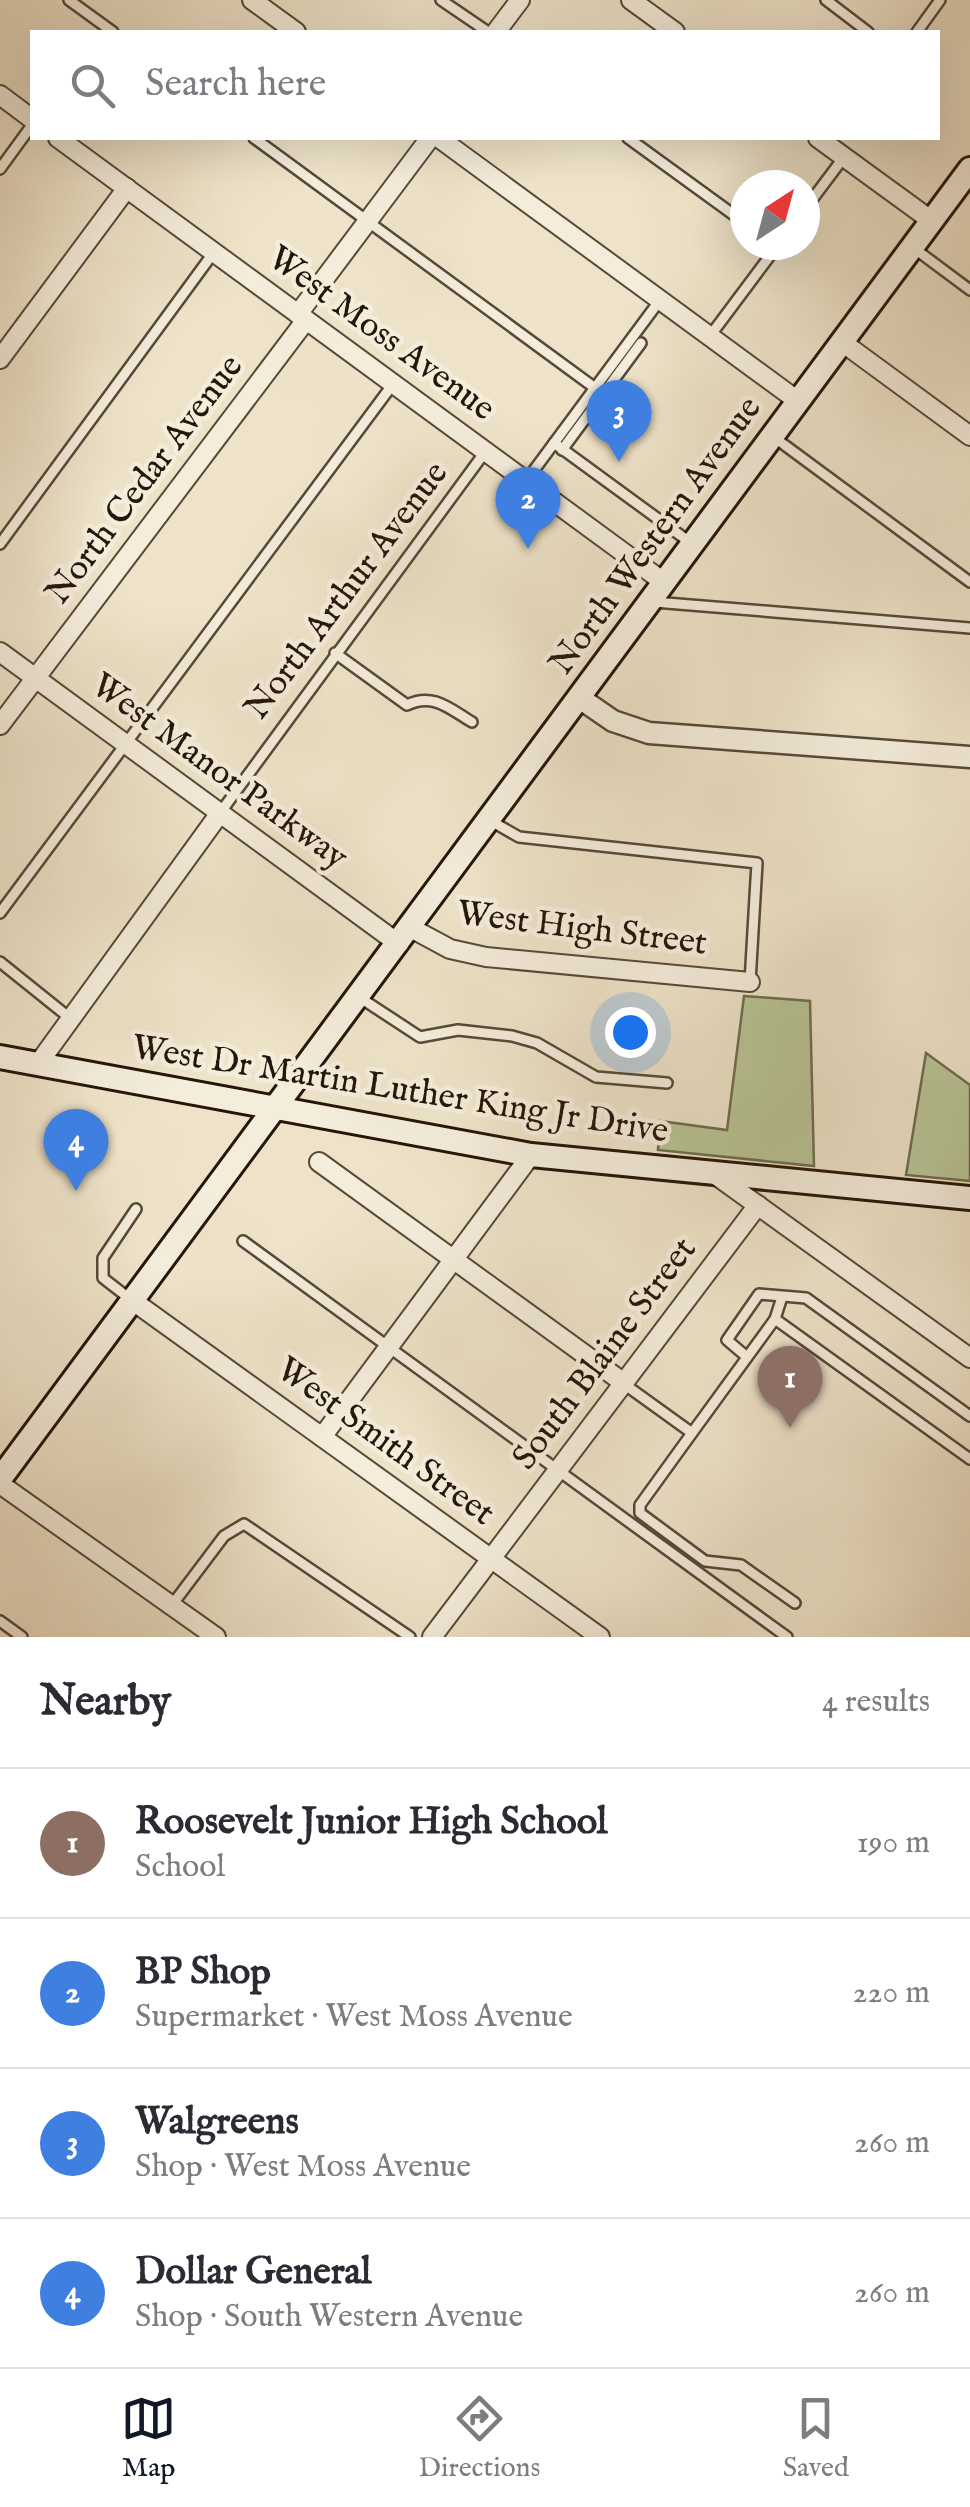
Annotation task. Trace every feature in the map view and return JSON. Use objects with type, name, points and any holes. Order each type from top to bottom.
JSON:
[{"type":"main road","name":"North Western Avenue","points":[[0,1482],[970,169]]},
{"type":"main road","name":"West Dr Martin Luther King Jr Drive","points":[[0,1057],[531,1155],[970,1198]]},
{"type":"street","points":[[252,0],[293,30]]},
{"type":"street","points":[[494,30],[520,0]]},
{"type":"street","points":[[630,0],[672,30]]},
{"type":"street","points":[[0,95],[30,120]]},
{"type":"street","name":"West Moss Avenue","points":[[61,140],[526,481],[658,593]]},
{"type":"street","name":"North Cedar Avenue","points":[[0,725],[428,140]]},
{"type":"street","points":[[442,140],[798,401]]},
{"type":"street","points":[[821,140],[932,221]]},
{"type":"street","points":[[0,358],[127,188]]},
{"type":"street","points":[[842,342],[970,436]]},
{"type":"street","name":"West Manor Parkway","points":[[0,652],[220,812],[405,936]]},
{"type":"street","points":[[581,699],[613,721],[649,732],[970,758]]},
{"type":"street","points":[[38,1064],[220,812]]},
{"type":"street","name":"West High Street","points":[[405,936],[486,956],[750,982]]},
{"type":"street","points":[[322,1437],[531,1155]]},
{"type":"street","points":[[319,1162],[624,1383]]},
{"type":"street","points":[[717,1176],[970,1358]]},
{"type":"street","name":"South Blaine Street","points":[[432,1637],[758,1205]]},
{"type":"street","name":"West Smith Street","points":[[133,1300],[600,1637]]},
{"type":"street","points":[[0,1482],[216,1637]]},
{"type":"lane","points":[[69,0],[109,30]]},
{"type":"lane","points":[[442,0],[489,30]]},
{"type":"lane","points":[[826,0],[865,30]]},
{"type":"lane","points":[[918,30],[940,0]]},
{"type":"lane","points":[[0,169],[30,125]]},
{"type":"lane","points":[[257,140],[594,388]]},
{"type":"lane","points":[[631,140],[730,212]]},
{"type":"lane","points":[[820,189],[844,157]]},
{"type":"lane","points":[[912,248],[970,290]]},
{"type":"lane","points":[[0,544],[214,252]]},
{"type":"lane","points":[[710,336],[766,260]]},
{"type":"lane","points":[[558,447],[594,388],[660,300]]},
{"type":"lane","points":[[526,481],[641,342]]},
{"type":"lane","points":[[0,913],[393,384]]},
{"type":"lane","points":[[772,436],[970,582]]},
{"type":"lane","points":[[558,447],[693,545]]},
{"type":"lane","name":"North Arthur Avenue","points":[[220,812],[486,451]]},
{"type":"lane","points":[[658,593],[970,628]]},
{"type":"lane","points":[[335,653],[407,705],[418,699],[438,700],[472,722]]},
{"type":"lane","points":[[491,821],[519,837],[756,863],[750,982]]},
{"type":"lane","points":[[0,962],[71,1019]]},
{"type":"lane","points":[[359,998],[420,1036],[458,1030],[502,1034],[537,1043],[596,1077],[667,1083]]},
{"type":"lane","points":[[133,1300],[103,1278],[103,1258],[136,1209]]},
{"type":"lane","points":[[243,1240],[787,1637]]},
{"type":"lane","points":[[747,1357],[730,1345],[728,1336],[759,1294],[806,1298],[970,1416]]},
{"type":"lane","points":[[782,1298],[774,1319],[640,1505],[640,1513],[705,1561],[742,1565],[796,1603]]},
{"type":"lane","points":[[774,1319],[970,1459]]},
{"type":"lane","points":[[624,1383],[692,1433]]},
{"type":"lane","points":[[171,1606],[224,1536],[244,1524],[254,1526],[410,1637]]},
{"type":"lane","points":[[0,1621],[22,1637]]},
{"type":"green space","points":[[744,996],[810,1001],[814,1166],[658,1150],[660,1121],[727,1130]]},
{"type":"green space","points":[[926,1053],[970,1085],[970,1181],[906,1175]]},
{"type":"place","name":"Walgreens","points":[[619,462]]},
{"type":"place","name":"BP Shop","points":[[528,549]]},
{"type":"place","name":"Dollar General","points":[[76,1191]]},
{"type":"place","name":"Roosevelt Junior High School","points":[[790,1428]]}]
